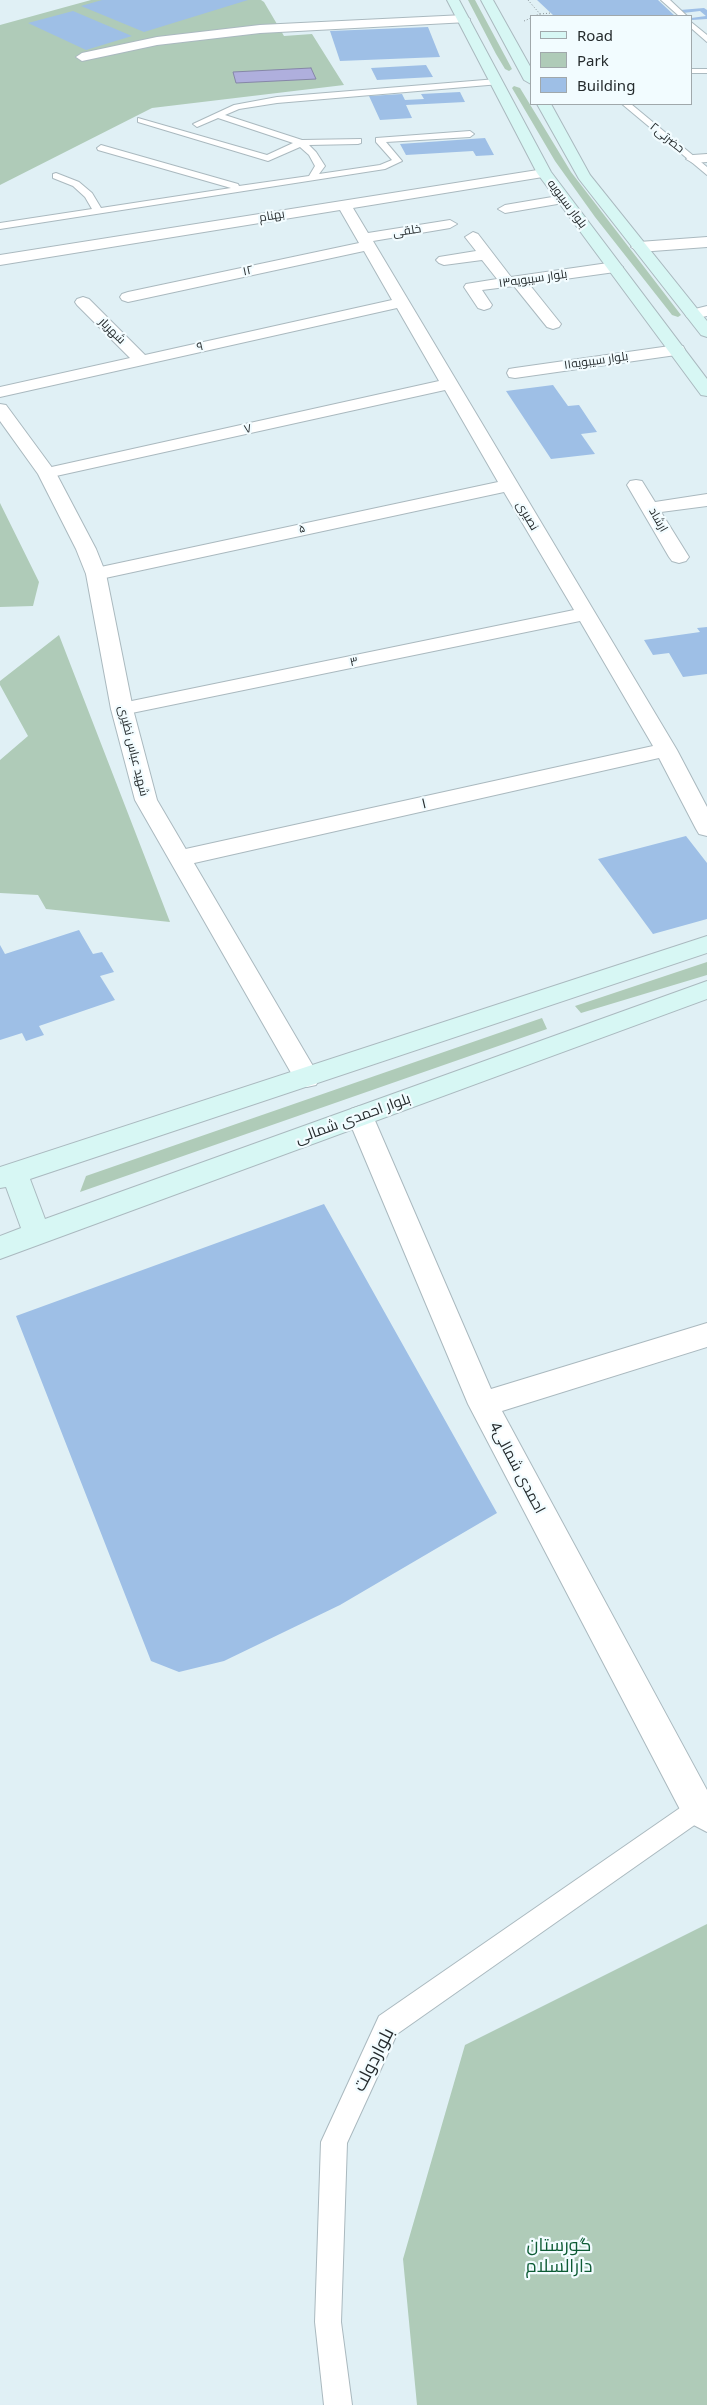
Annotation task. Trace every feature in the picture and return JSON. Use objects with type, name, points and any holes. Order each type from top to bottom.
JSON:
[{"type":"main road","name":"بلوار سیبویه","points":[[453,0],[544,173],[707,391]]},
{"type":"main road","points":[[488,0],[530,77],[497,82]]},
{"type":"main road","points":[[545,105],[584,176],[639,247],[700,313],[706,331],[666,336]]},
{"type":"main road","points":[[36,1233],[7,1176],[707,944]]},
{"type":"main road","name":"بلوار احمدی شمالی","points":[[0,1248],[36,1233],[707,990]]},
{"type":"street","points":[[82,57],[157,41],[260,29],[464,19]]},
{"type":"street","name":"بهنام","points":[[0,260],[544,173]]},
{"type":"street","points":[[505,209],[564,199]]},
{"type":"street","name":"نصیری","points":[[344,205],[400,303],[666,750],[707,829]]},
{"type":"street","name":"خلقی","points":[[365,242],[450,224]]},
{"type":"street","points":[[472,237],[485,254],[553,324]]},
{"type":"street","name":"۱۲","points":[[128,297],[365,242]]},
{"type":"street","points":[[639,247],[707,242]]},
{"type":"street","points":[[444,260],[485,254]]},
{"type":"street","name":"بلوار سیبویه۱۳","points":[[484,305],[472,287],[615,267]]},
{"type":"street","name":"شهریار","points":[[84,302],[141,360]]},
{"type":"street","name":"۹","points":[[0,392],[400,303]]},
{"type":"street","name":"بلوار سیبویه۱۱","points":[[515,373],[555,360],[677,350]]},
{"type":"street","name":"۷","points":[[48,473],[448,384]]},
{"type":"street","name":"شهید عباس نظیری","points":[[0,409],[48,473],[86,549],[96,574],[122,709],[146,800],[307,1078]]},
{"type":"street","name":"۵","points":[[96,574],[509,485]]},
{"type":"street","name":"ارشاد","points":[[636,485],[679,557]]},
{"type":"street","points":[[651,508],[707,500]]},
{"type":"street","name":"۳","points":[[122,709],[585,614]]},
{"type":"street","name":"۱","points":[[181,858],[666,750]]},
{"type":"street","name":"4احمدی شمالی","points":[[360,1116],[483,1404],[703,1811]]},
{"type":"street","points":[[483,1404],[707,1335]]},
{"type":"lane","points":[[665,0],[682,15]]},
{"type":"lane","points":[[692,26],[707,23]]},
{"type":"lane","points":[[692,26],[707,40]]},
{"type":"lane","points":[[692,71],[707,71]]},
{"type":"lane","points":[[197,124],[237,107],[277,100],[497,82]]},
{"type":"lane","name":"حضرتی۲","points":[[627,105],[700,159],[707,172]]},
{"type":"lane","points":[[216,115],[301,143],[358,140]]},
{"type":"lane","points":[[141,120],[268,158],[301,143]]},
{"type":"lane","points":[[0,226],[313,176],[382,167],[398,161],[379,140],[470,134]]},
{"type":"lane","points":[[301,143],[320,166],[313,176]]},
{"type":"lane","points":[[101,148],[240,188]]},
{"type":"lane","points":[[56,176],[76,184],[89,196],[98,211]]},
{"type":"lane","name":"بلواردولت","points":[[338,2405],[328,2322],[334,2142],[388,2025],[703,1811]]},
{"type":"path","points":[[528,0],[540,14],[544,15]]},
{"type":"path","points":[[537,15],[551,13]]},
{"type":"green space","points":[[91,0],[261,0],[284,36],[312,34],[344,85],[152,108],[0,185],[0,25]]},
{"type":"green space","points":[[468,0],[475,0],[512,69],[509,71],[505,69],[496,54]]},
{"type":"green space","points":[[514,86],[520,88],[571,172],[681,315],[678,317],[672,315],[595,217],[555,161],[512,88]]},
{"type":"green space","points":[[0,503],[39,582],[33,606],[0,607]]},
{"type":"green space","points":[[59,635],[170,922],[46,909],[38,895],[0,893],[0,760],[28,736],[0,685],[0,681]]},
{"type":"green space","points":[[707,962],[707,975],[581,1013],[575,1006]]},
{"type":"green space","points":[[542,1018],[547,1029],[80,1192],[86,1176]]},
{"type":"green space","name":"گورستان دارالسلام","points":[[707,1924],[707,2405],[417,2405],[403,2259],[465,2045]]},
{"type":"water","points":[[311,68],[316,79],[236,83],[233,72]]},
{"type":"building","points":[[102,0],[248,0],[144,32],[81,6]]},
{"type":"building","points":[[537,0],[658,0],[674,15],[553,15]]},
{"type":"building","points":[[704,8],[707,10],[707,19],[692,20],[692,18],[706,16],[700,11],[683,13],[680,10]]},
{"type":"building","points":[[73,11],[132,36],[86,50],[28,23]]},
{"type":"building","points":[[428,27],[440,57],[340,61],[330,31]]},
{"type":"building","points":[[426,65],[433,77],[377,80],[371,68]]},
{"type":"building","points":[[460,92],[465,102],[406,105],[412,118],[380,120],[369,96],[402,94],[405,100],[424,99],[421,94]]},
{"type":"building","points":[[485,138],[494,155],[476,156],[473,151],[406,155],[400,144]]},
{"type":"building","points":[[553,385],[568,406],[579,405],[597,432],[581,434],[595,454],[551,459],[506,391]]},
{"type":"building","points":[[707,627],[707,674],[683,677],[669,653],[653,655],[644,640],[700,632],[697,628]]},
{"type":"building","points":[[686,836],[707,863],[707,919],[653,934],[598,859]]},
{"type":"building","points":[[79,930],[93,954],[102,952],[114,972],[100,976],[115,1000],[39,1026],[44,1035],[26,1041],[22,1033],[0,1040],[0,945],[5,954]]},
{"type":"building","points":[[324,1204],[497,1513],[340,1605],[224,1661],[179,1672],[151,1661],[16,1316]]}]
